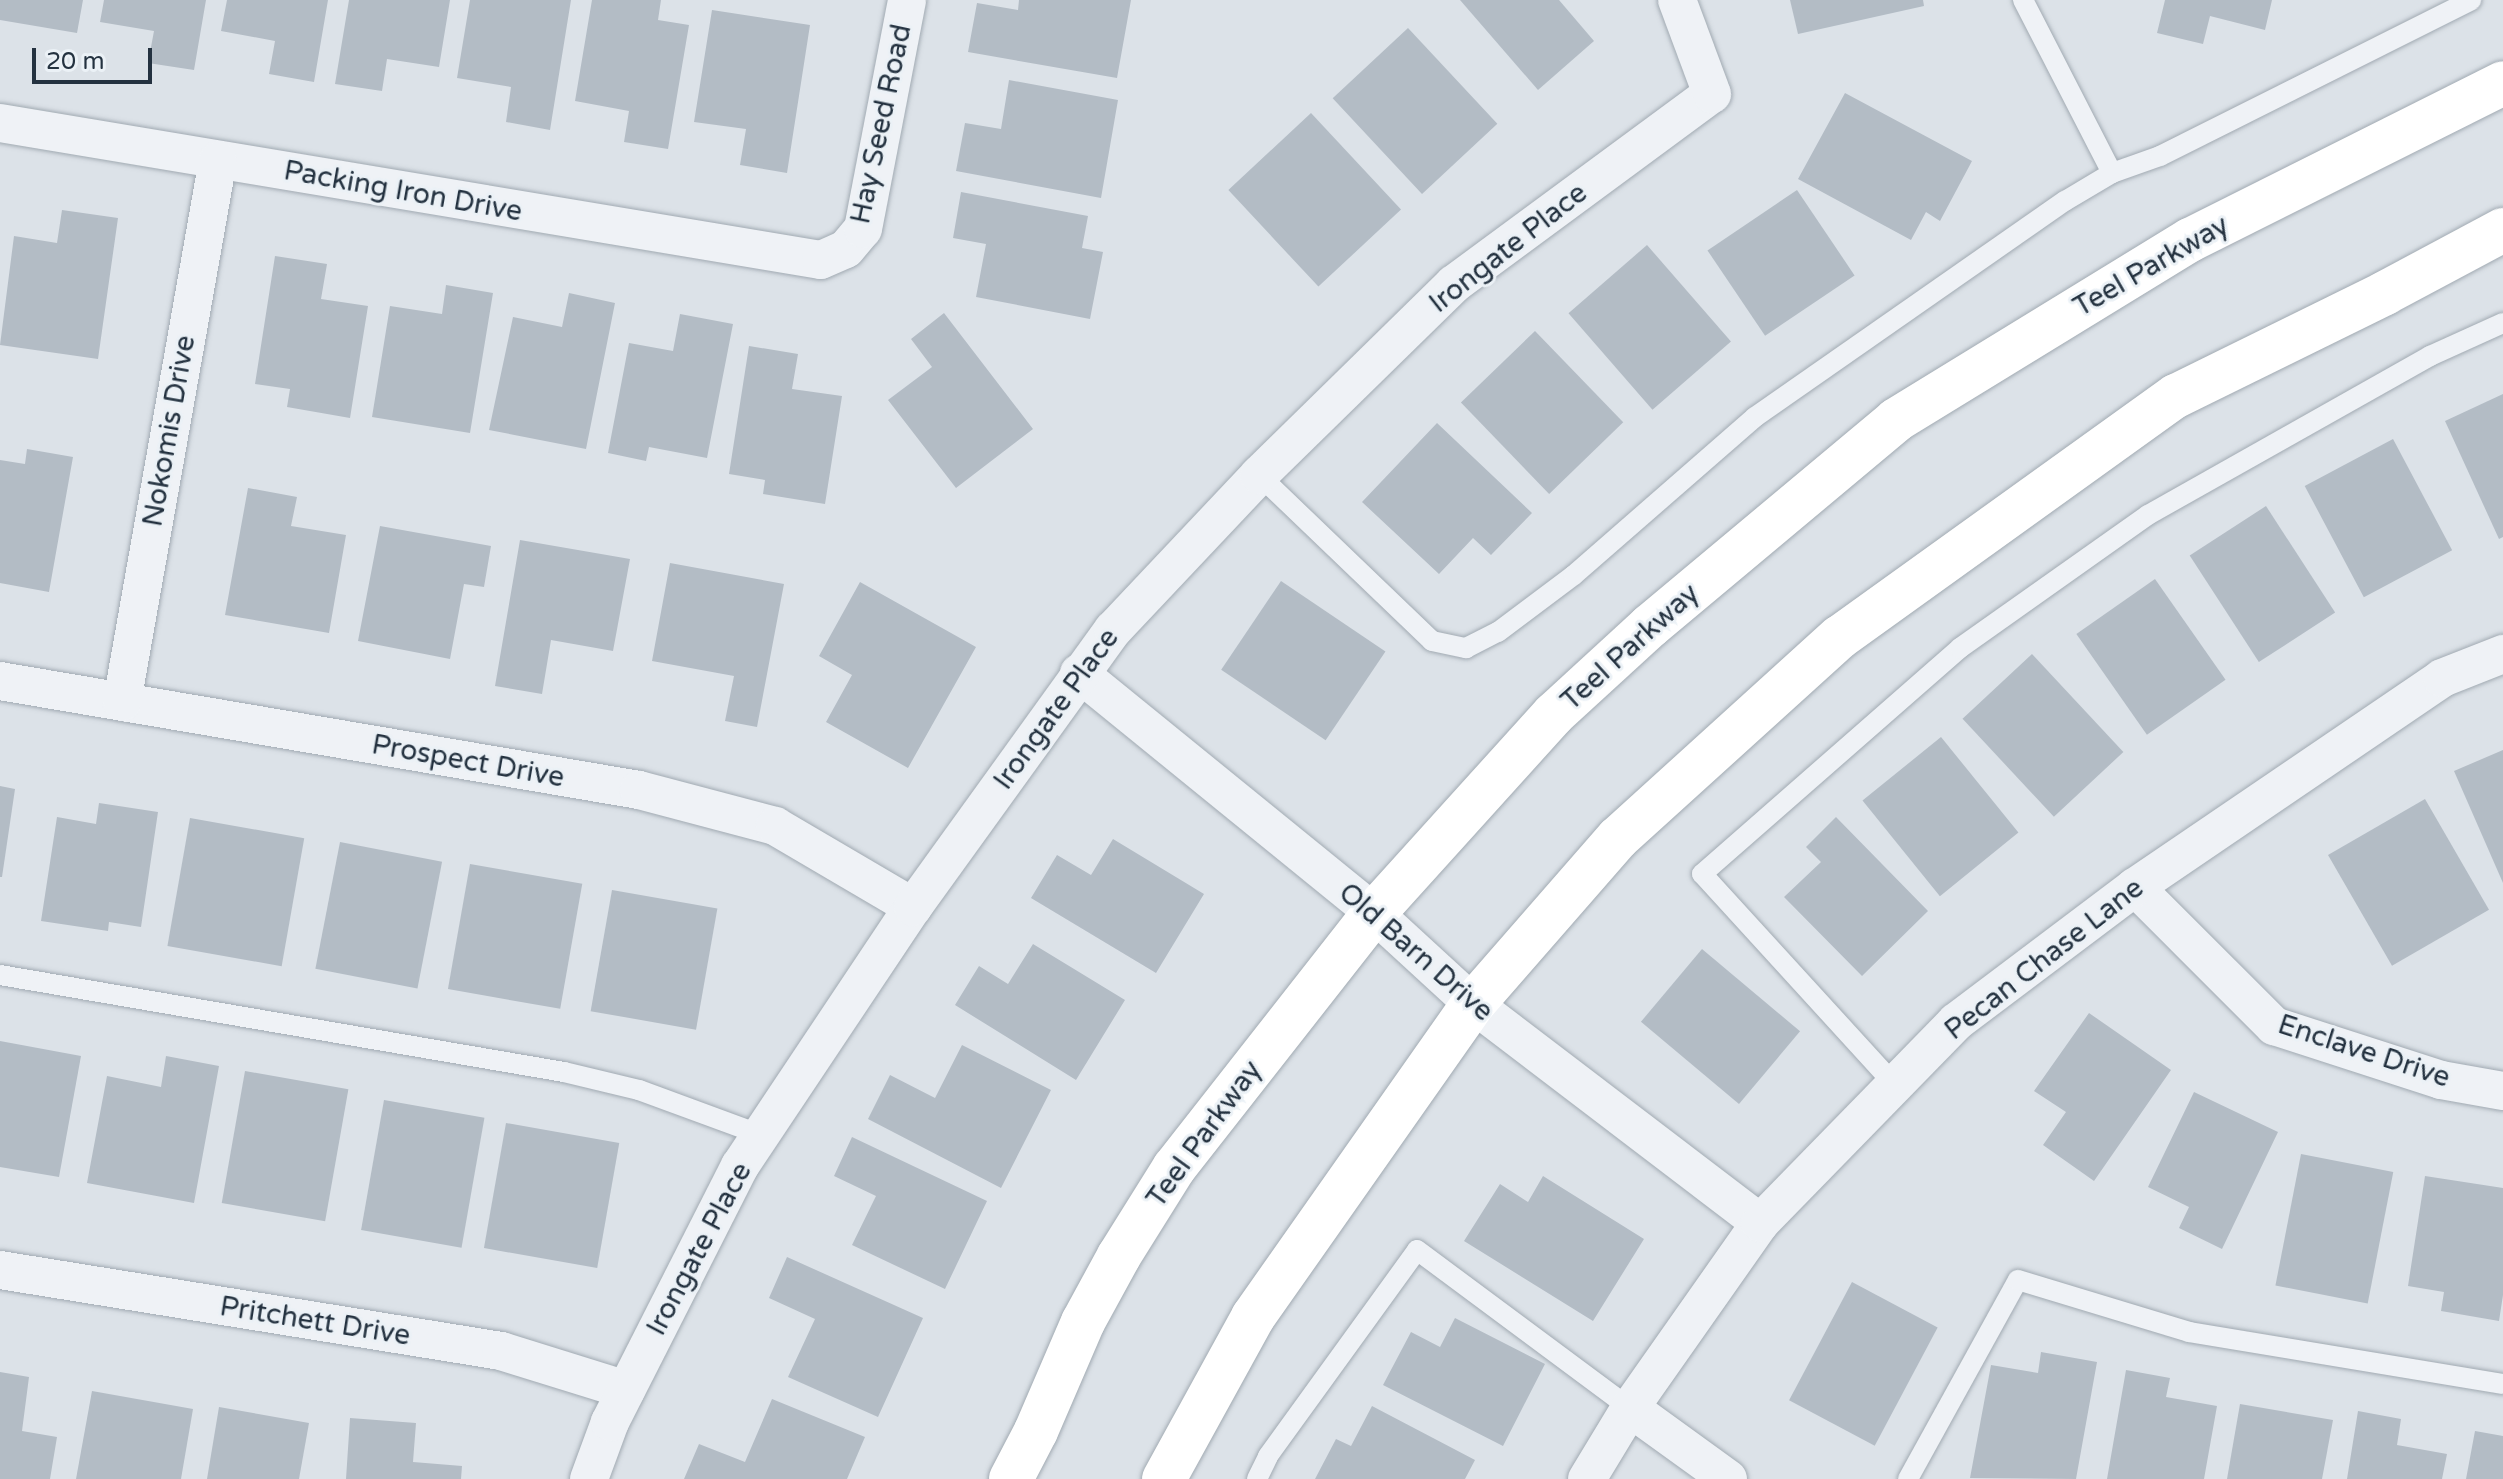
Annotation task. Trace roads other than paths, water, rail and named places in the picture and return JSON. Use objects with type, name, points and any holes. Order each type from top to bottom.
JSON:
[{"type":"main road","name":"Teel Parkway","points":[[1011,1479],[1036,1431],[1083,1322],[1174,1168],[1374,913],[1554,714],[1650,626],[1896,420],[2190,240],[2503,83]]},
{"type":"main road","points":[[1164,1479],[1253,1317],[1473,1004],[1618,838],[1840,637],[2176,396],[2385,293],[2503,230]]},
{"type":"street","name":"Hay Seed Road","points":[[806,260],[821,260],[846,249],[863,229],[907,0]]},
{"type":"street","name":"Irongate Place","points":[[589,1479],[626,1390],[740,1166],[913,907],[1113,630],[1259,475],[1454,284],[1712,94],[1677,0]]},
{"type":"street","name":"Packing Iron Drive","points":[[0,123],[806,260]]},
{"type":"street","name":"Nokomis Drive","points":[[122,702],[218,160]]},
{"type":"street","name":"Pecan Chase Lane","points":[[1587,1479],[1630,1408],[1760,1223],[1956,1022],[2135,887],[2442,678],[2503,654]]},
{"type":"street","name":"Old Barn Drive","points":[[1079,673],[1374,913],[1473,1004],[1760,1223]]},
{"type":"street","name":"Prospect Drive","points":[[0,681],[639,790],[775,826],[913,907]]},
{"type":"street","name":"Enclave Drive","points":[[2135,887],[2274,1026],[2441,1080],[2503,1091]]},
{"type":"street","name":"Pritchett Drive","points":[[0,1270],[501,1351],[626,1390]]},
{"type":"street","points":[[1630,1408],[1728,1479]]},
{"type":"lane","points":[[2023,0],[2112,173]]},
{"type":"lane","points":[[1259,475],[1432,641],[1466,648],[1498,632],[1574,575],[1755,417],[2065,201],[2112,173],[2160,156],[2471,0]]},
{"type":"lane","points":[[1895,1085],[1702,874],[1960,648],[2148,515],[2430,356],[2503,323]]},
{"type":"lane","points":[[0,975],[564,1072],[639,1090],[761,1135]]},
{"type":"lane","points":[[1257,1479],[1268,1456],[1417,1250],[1630,1408]]},
{"type":"lane","points":[[1908,1479],[2018,1280],[2189,1332],[2503,1384]]}]
